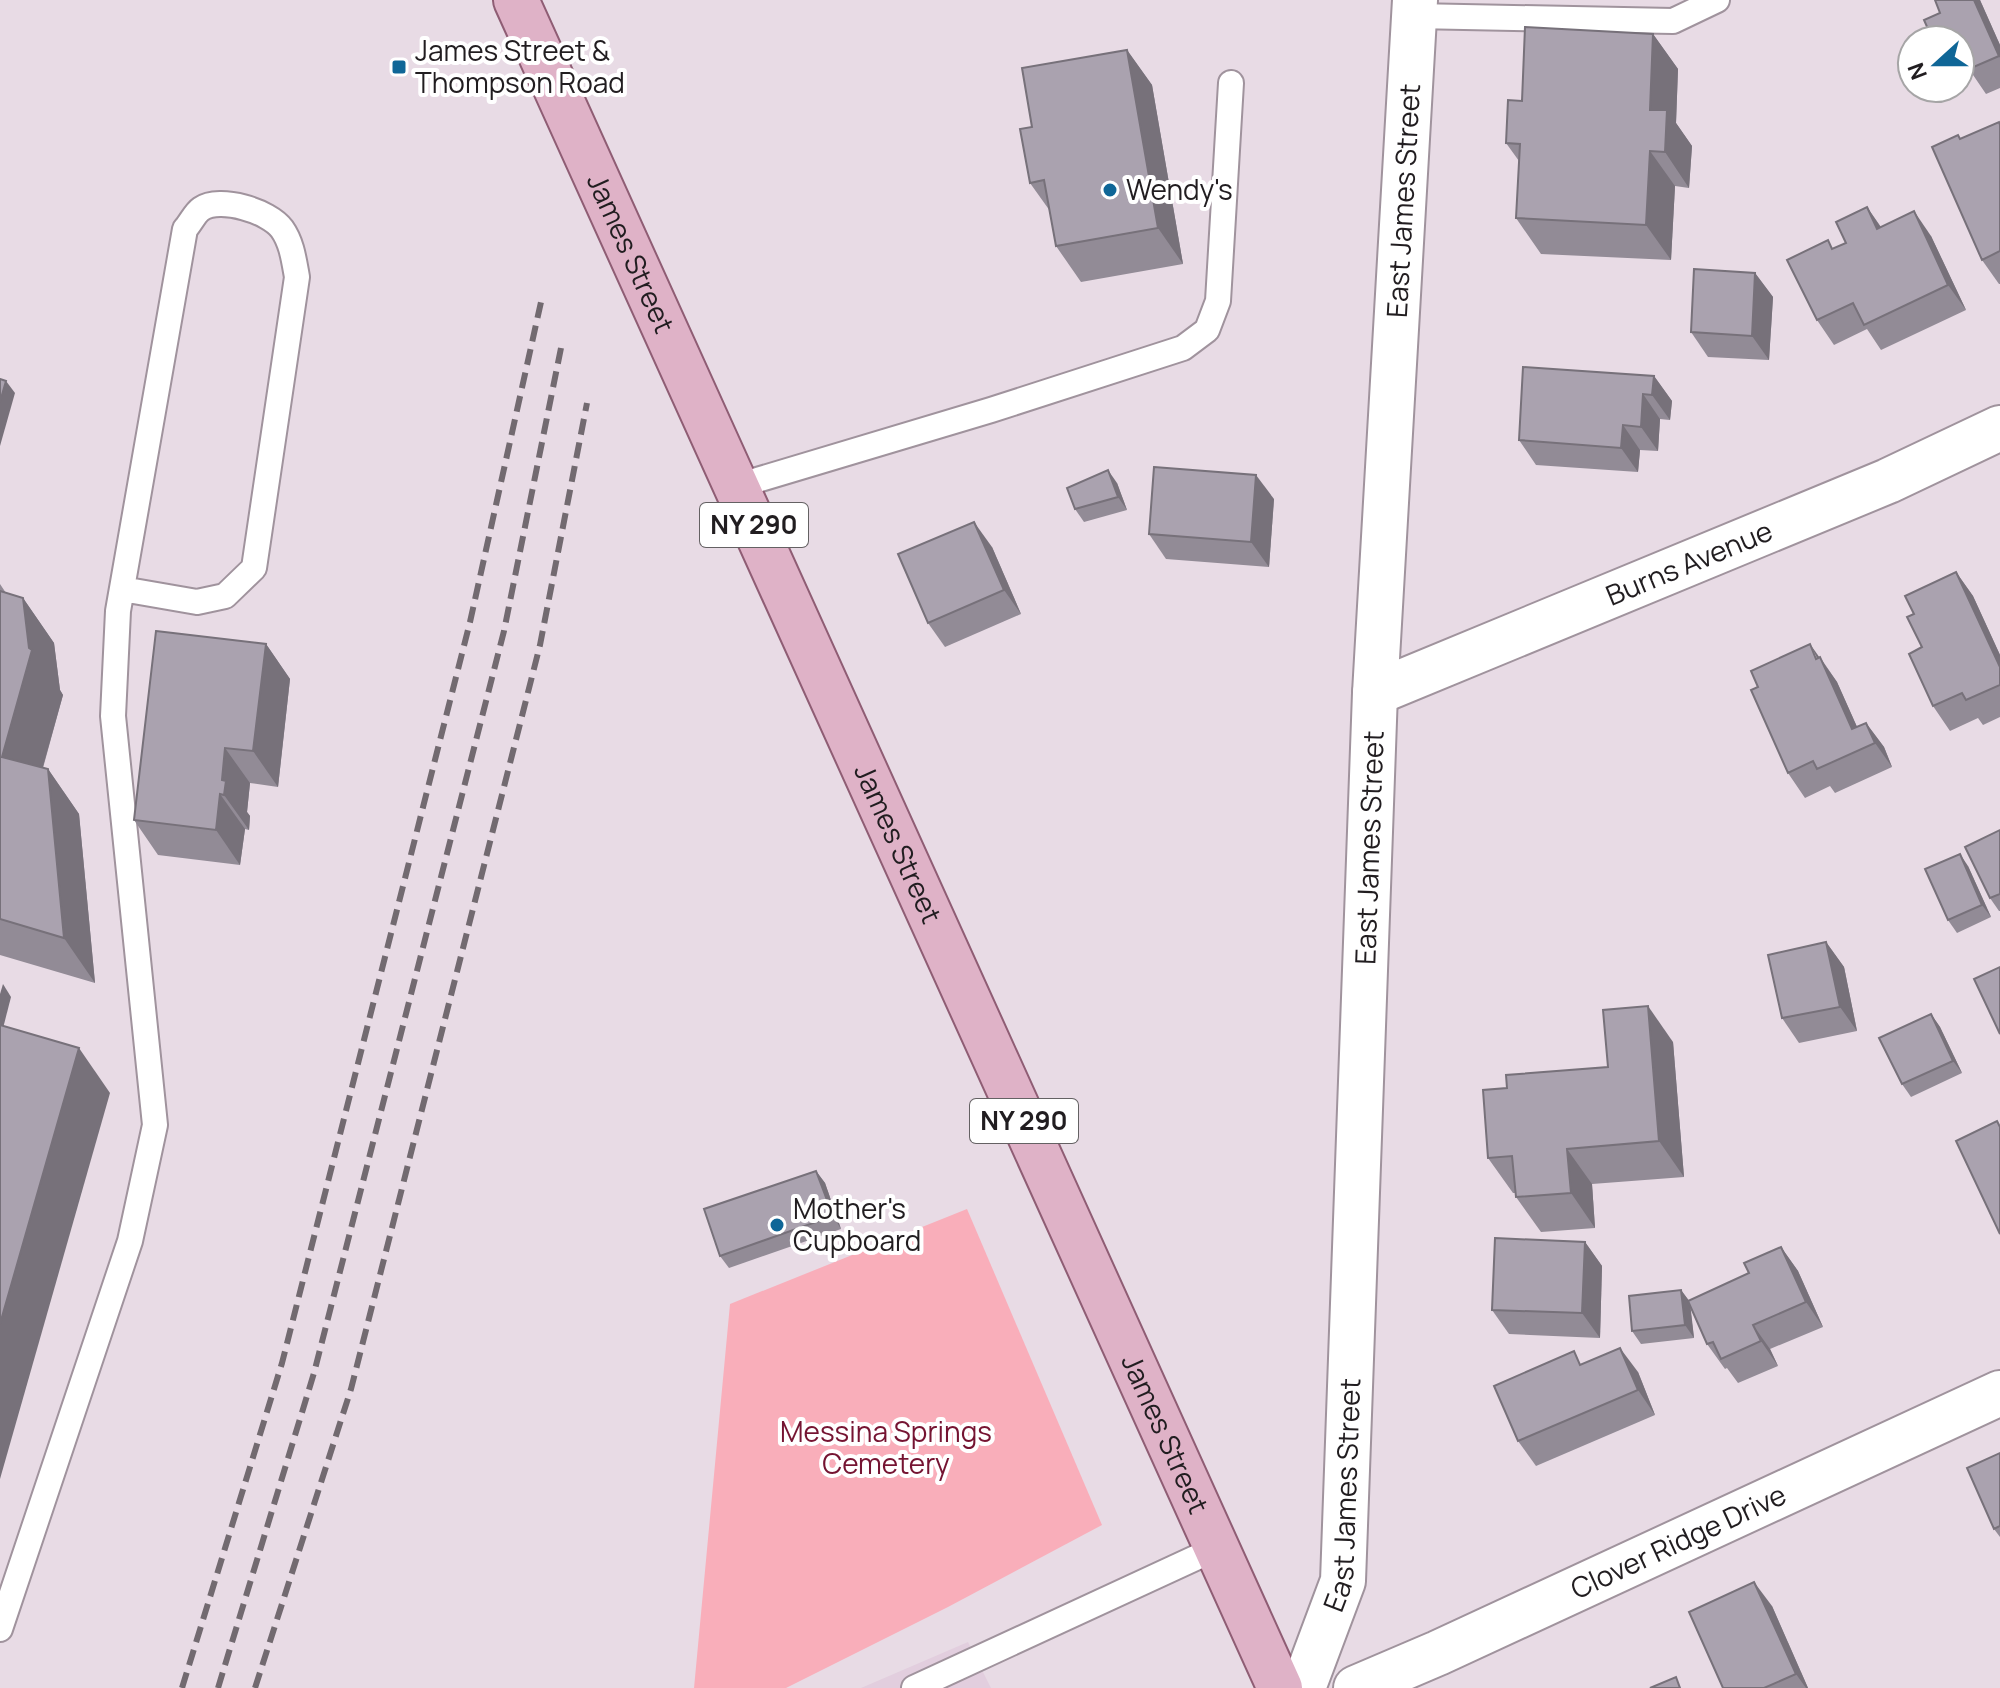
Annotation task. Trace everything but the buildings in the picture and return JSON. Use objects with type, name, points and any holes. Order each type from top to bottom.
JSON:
[{"type":"main road","name":"James Street","points":[[516,0],[1280,1688]]},
{"type":"street","name":"East James Street","points":[[1303,1688],[1343,1581],[1375,693],[1414,8]]},
{"type":"street","name":"Burns Avenue","points":[[1375,693],[1888,481],[2000,428]]},
{"type":"street","name":"Clover Ridge Drive","points":[[1356,1688],[2000,1393]]},
{"type":"lane","points":[[1414,8],[1669,11],[1717,0]]},
{"type":"lane","points":[[737,486],[991,410],[1183,348],[1207,330],[1218,301],[1231,83]]},
{"type":"lane","points":[[0,1629],[130,1241],[155,1125],[113,716],[118,611],[185,229],[201,209],[224,204],[265,213],[281,228],[292,249],[297,277],[254,568],[225,596],[197,602],[122,589]]},
{"type":"lane","points":[[914,1688],[1217,1548]]},
{"type":"shaded area","points":[[968,1642],[991,1688],[861,1688]]},
{"type":"green space","name":"Messina Springs Cemetery","points":[[967,1209],[1102,1525],[786,1688],[694,1688],[730,1304]]},
{"type":"railway","points":[[182,1688],[282,1363],[470,622],[541,302]]},
{"type":"railway","points":[[218,1688],[314,1373],[504,631],[561,348]]},
{"type":"railway","points":[[255,1688],[351,1389],[540,645],[587,403]]},
{"type":"place","name":"James Street & Thompson Road","points":[[399,67]]},
{"type":"place","name":"Wendy's","points":[[1110,190]]},
{"type":"place","name":"Mother's Cupboard","points":[[777,1225]]}]
